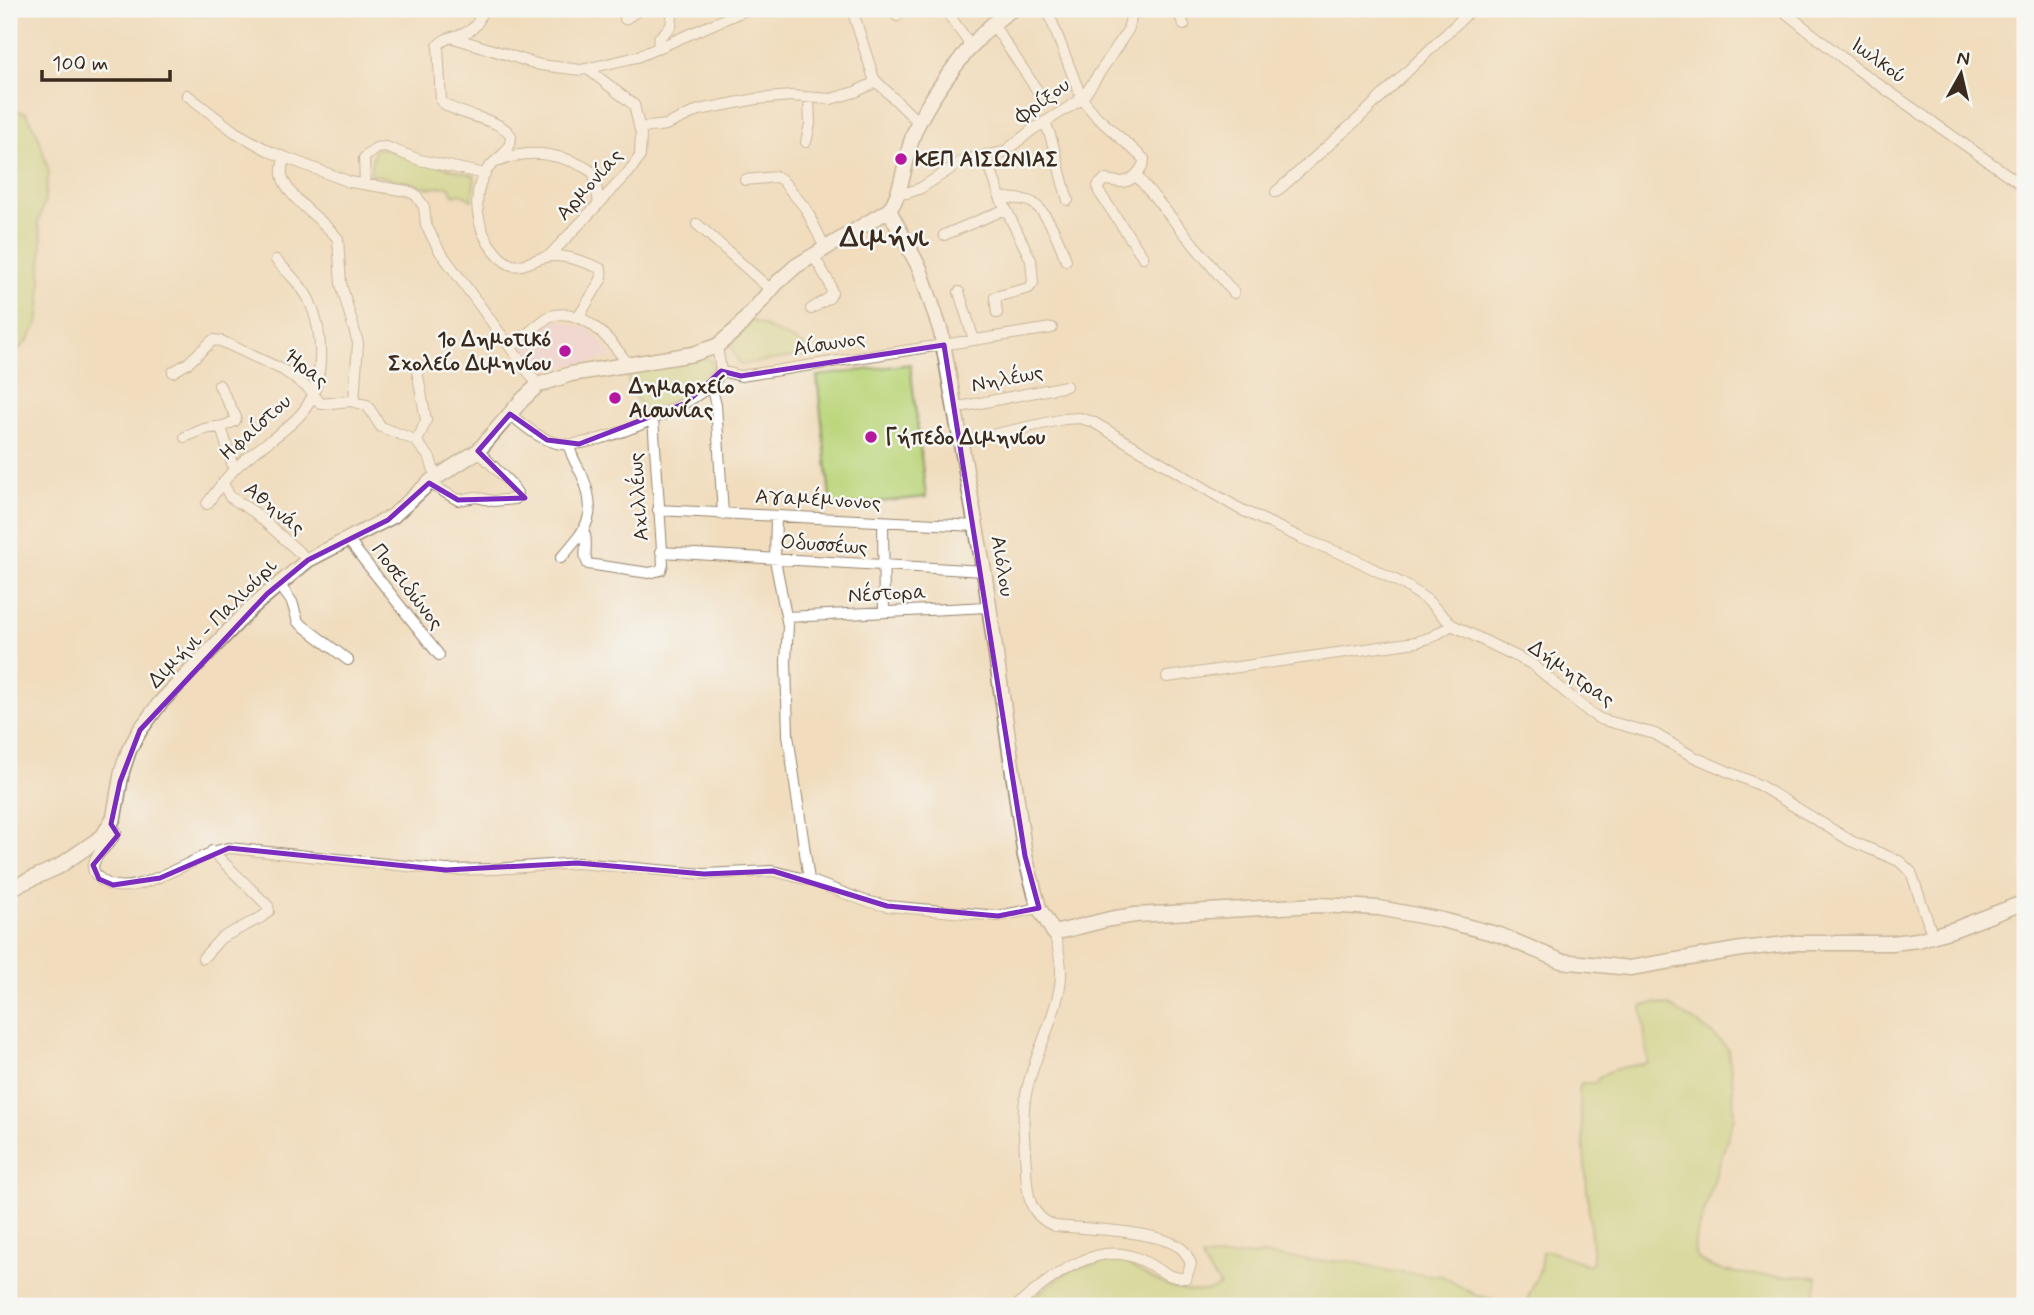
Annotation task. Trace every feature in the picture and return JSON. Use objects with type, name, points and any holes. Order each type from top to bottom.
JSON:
[{"type":"street","points":[[481,9],[480,18],[474,26],[453,38],[442,40],[437,48],[441,102],[458,112],[504,127],[510,132],[510,147],[488,170],[480,190],[478,213],[495,252],[511,266],[521,266],[550,256],[599,267],[603,271],[602,278],[578,318]]},
{"type":"street","points":[[625,19],[640,9]]},
{"type":"street","points":[[657,48],[659,38],[671,23],[673,9]]},
{"type":"street","points":[[453,38],[540,65],[572,71],[626,61],[748,9]]},
{"type":"street","points":[[852,9],[876,82],[918,122]]},
{"type":"street","points":[[942,9],[972,47]]},
{"type":"street","points":[[889,210],[918,122],[930,101],[992,23],[1013,9]]},
{"type":"street","points":[[1047,9],[1082,99],[1097,117],[1142,157],[1144,164],[1136,175],[1122,182],[1104,180],[1099,182],[1098,187],[1143,257]]},
{"type":"street","name":"Φρίξου","points":[[897,192],[915,191],[959,162],[1004,152],[1082,99],[1128,30],[1133,9]]},
{"type":"street","points":[[1177,9],[1184,25]]},
{"type":"street","points":[[1276,192],[1472,9]]},
{"type":"street","name":"Ιωλκού","points":[[1782,9],[1854,67],[2025,187]]},
{"type":"street","points":[[992,23],[1037,90]]},
{"type":"street","name":"Αρμονίας","points":[[550,256],[637,163],[641,144],[636,108],[632,102],[589,69]]},
{"type":"street","points":[[640,128],[666,125],[714,106],[780,97],[827,100],[842,97],[876,82]]},
{"type":"street","points":[[187,94],[235,132],[285,158],[350,182],[407,191],[418,197],[424,206],[426,225],[433,241],[538,385]]},
{"type":"street","points":[[806,142],[810,124],[809,99]]},
{"type":"street","points":[[1045,122],[1055,146],[1057,164],[1068,200]]},
{"type":"street","points":[[365,184],[364,158],[371,150],[379,147],[394,149],[420,160],[488,170],[510,156],[546,155],[568,161],[594,173],[599,204]]},
{"type":"street","points":[[986,155],[1000,197],[1031,260],[1033,285],[998,295],[994,304],[997,313]]},
{"type":"street","points":[[285,158],[282,174],[286,184],[338,239],[341,284],[358,343],[354,401],[370,408],[381,427],[412,437],[417,442],[430,458],[432,480],[439,491],[458,500],[476,497],[493,501],[515,499],[517,493],[512,484],[478,451]]},
{"type":"street","points":[[1136,175],[1234,293]]},
{"type":"street","points":[[745,180],[776,177],[781,179],[806,209],[832,293],[829,298],[811,309]]},
{"type":"street","points":[[1000,197],[1035,204],[1055,232],[1066,260]]},
{"type":"street","points":[[944,235],[1006,209]]},
{"type":"street","name":"Διμήνι - Παλιούρι","points":[[111,824],[124,762],[140,730],[179,682],[251,608],[308,561],[388,520],[432,480],[464,462],[478,451],[538,385],[570,373],[693,354],[717,346],[737,329],[784,275],[889,210]]},
{"type":"street","name":"Αιόλου","points":[[889,210],[920,269],[944,345],[984,571],[1025,856],[1039,908],[1054,933]]},
{"type":"street","points":[[697,224],[771,290]]},
{"type":"street","name":"Ηφαίστου","points":[[207,505],[234,470],[299,416],[313,394],[317,379],[320,335],[309,300],[275,260]]},
{"type":"street","points":[[959,292],[974,340]]},
{"type":"street","points":[[511,347],[548,317],[560,314],[578,318],[599,329],[628,364]]},
{"type":"street","name":"Αίσωνος","points":[[721,371],[741,376],[1052,328]]},
{"type":"street","name":"Ήρας","points":[[173,372],[216,340],[276,366],[302,383],[321,404],[354,401]]},
{"type":"street","points":[[510,414],[542,438],[569,445],[597,441],[653,418],[692,399],[711,386],[721,371],[717,346]]},
{"type":"street","points":[[417,370],[426,420],[417,442]]},
{"type":"street","points":[[185,436],[233,422],[236,416],[219,385]]},
{"type":"street","points":[[711,386],[716,405],[723,514]]},
{"type":"street","name":"Νηλέως","points":[[955,408],[1066,386]]},
{"type":"street","name":"Αχιλλέως","points":[[584,533],[585,559],[588,564],[649,573],[659,572],[663,566],[653,418]]},
{"type":"street","name":"Δήμητρας","points":[[960,442],[1064,419],[1088,420],[1238,508],[1301,538],[1350,557],[1405,585],[1427,600],[1452,625],[1532,664],[1600,719],[1655,734],[1692,756],[1759,785],[1861,847],[1906,865],[1911,872],[1933,937]]},
{"type":"street","points":[[221,427],[234,470]]},
{"type":"street","points":[[561,558],[584,533],[590,517],[583,478],[569,445]]},
{"type":"street","name":"Αθηνάς","points":[[223,483],[230,497],[254,512],[308,561]]},
{"type":"street","name":"Αγαμέμνονος","points":[[658,510],[976,526]]},
{"type":"street","points":[[776,516],[775,560],[787,617],[788,735],[809,880]]},
{"type":"street","points":[[883,522],[884,612]]},
{"type":"street","name":"Ποσειδώνος","points":[[348,540],[439,656]]},
{"type":"street","name":"Οδυσσέως","points":[[662,552],[984,571]]},
{"type":"street","points":[[279,584],[292,602],[298,622],[348,660]]},
{"type":"street","name":"Νέστορα","points":[[787,617],[988,607]]},
{"type":"street","points":[[1167,677],[1407,643],[1432,637],[1452,625]]},
{"type":"street","points":[[9,889],[66,863],[103,836],[111,824],[116,832],[114,839],[93,865],[99,879],[113,885],[134,885],[160,878],[212,851],[229,848],[446,870],[588,864],[704,874],[773,872],[809,880],[865,901],[900,908],[998,916],[1039,908]]},
{"type":"street","points":[[203,958],[220,938],[269,911],[268,906],[212,851]]},
{"type":"street","points":[[1016,1306],[1067,1268],[1091,1258],[1131,1256],[1174,1278],[1186,1278],[1191,1264],[1185,1251],[1151,1236],[1055,1226],[1044,1222],[1031,1209],[1027,1195],[1023,1114],[1031,1075],[1060,988],[1060,958],[1054,933],[1135,915],[1352,906],[1442,920],[1509,938],[1561,961],[1618,968],[1642,967],[1783,945],[1906,942],[1933,937],[2025,902]]},
{"type":"highlighted area","points":[[944,345],[1025,856],[1039,908],[998,916],[887,906],[773,871],[704,874],[577,863],[446,870],[229,848],[160,878],[113,885],[99,879],[93,865],[118,835],[111,824],[120,782],[140,730],[267,594],[308,560],[388,520],[429,483],[458,500],[525,498],[478,451],[510,414],[547,440],[579,444],[686,403],[721,371],[741,376]]},
{"type":"shaded area","name":"1ο Δημοτικό Σχολείο Διμηνίου","points":[[554,319],[588,328],[614,357],[538,372],[517,345]]},
{"type":"green space","points":[[9,110],[26,113],[38,135],[49,172],[38,223],[42,240],[38,324],[28,340],[9,360]]},
{"type":"green space","points":[[382,148],[475,176],[472,200],[460,193],[454,195],[449,186],[431,188],[370,174],[374,150]]},
{"type":"green space","points":[[751,320],[804,345],[813,354],[740,365],[731,346]]},
{"type":"green space","points":[[705,357],[710,360],[713,368],[686,395],[645,414],[629,386],[627,371]]},
{"type":"green space","name":"Γήπεδο Διμηνίου","points":[[910,364],[926,497],[831,507],[817,376]]},
{"type":"green space","points":[[1656,1003],[1669,1006],[1694,1021],[1728,1049],[1734,1117],[1695,1241],[1696,1255],[1707,1265],[1736,1273],[1817,1277],[1812,1306],[1021,1306],[1072,1269],[1117,1259],[1167,1285],[1200,1292],[1220,1286],[1202,1258],[1262,1255],[1319,1261],[1350,1261],[1388,1271],[1442,1276],[1477,1296],[1525,1305],[1540,1269],[1542,1252],[1549,1251],[1590,1265],[1593,1262],[1579,1091],[1581,1083],[1595,1083],[1611,1071],[1648,1063],[1642,1006]]},
{"type":"place","name":"ΚΕΠ ΑΙΣΩΝΙΑΣ","points":[[901,159]]},
{"type":"place","name":"1ο Δημοτικό Σχολείο Διμηνίου","points":[[565,351]]},
{"type":"place","name":"Δημαρχείο Αισωνίας","points":[[615,398]]},
{"type":"place","name":"Γήπεδο Διμηνίου","points":[[871,437]]},
{"type":"district","name":"Διμήνι","points":[[884,236]]}]
